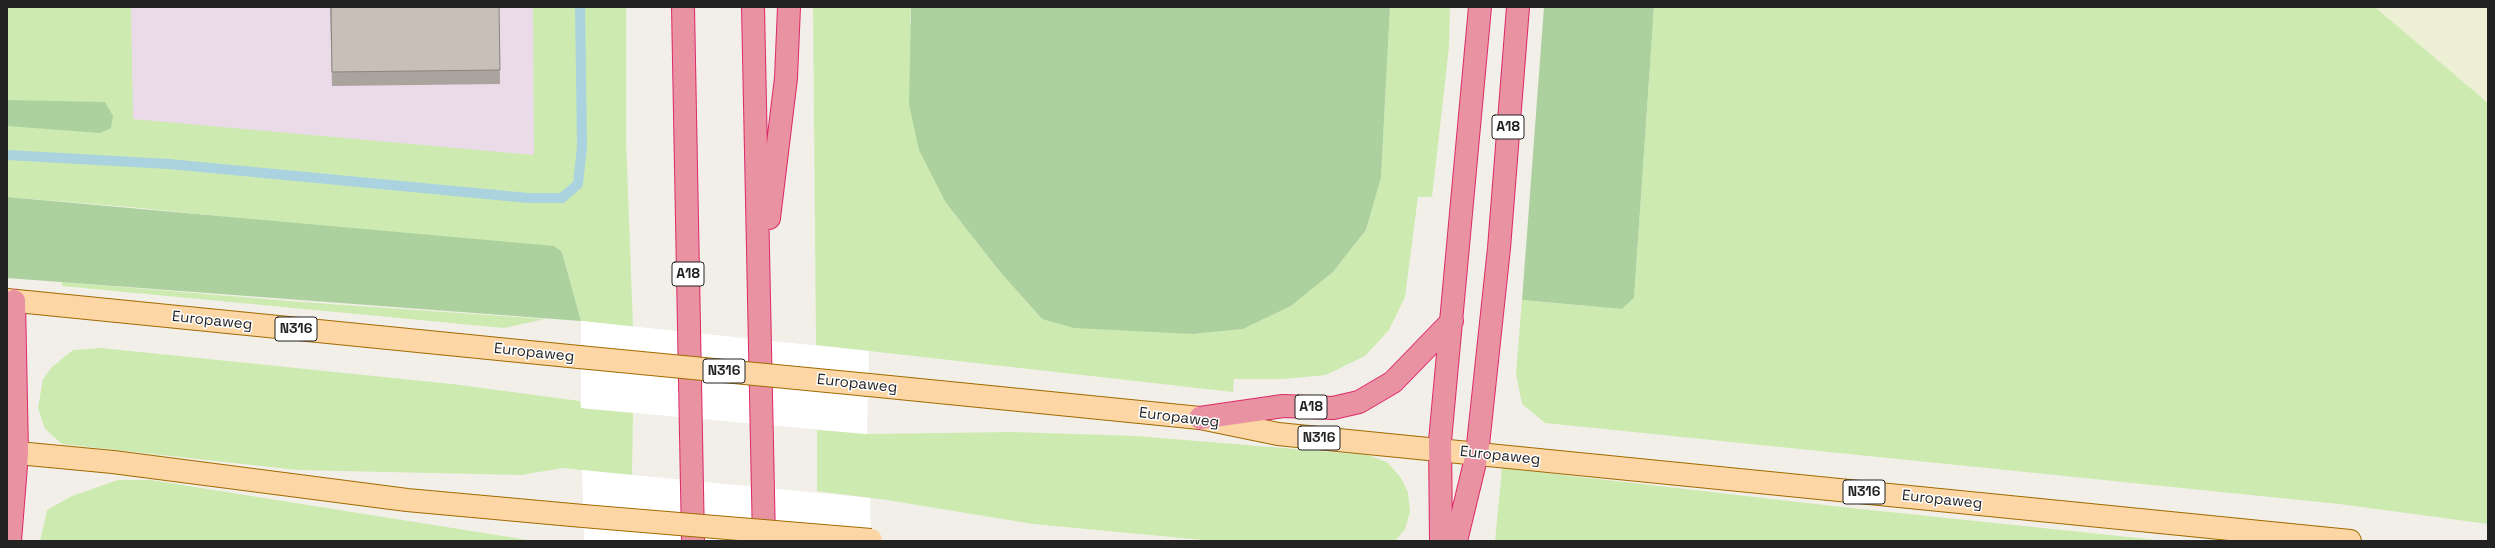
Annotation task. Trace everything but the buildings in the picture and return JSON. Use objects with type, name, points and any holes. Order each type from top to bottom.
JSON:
[{"type":"highway","name":"A18","points":[[683,7],[693,541]]},
{"type":"highway","points":[[753,7],[764,541]]},
{"type":"highway","points":[[759,296],[786,78],[789,7]]},
{"type":"highway","name":"A18","points":[[1441,541],[1439,449],[1480,7]]},
{"type":"highway","name":"A18","points":[[1456,541],[1477,454],[1498,248],[1518,7]]},
{"type":"highway","points":[[7,330],[10,300]]},
{"type":"highway","points":[[10,300],[12,453],[10,541]]},
{"type":"highway","name":"A18","points":[[1200,418],[1283,406],[1333,408],[1359,402],[1393,382],[1452,321]]},
{"type":"main road","name":"Europaweg","points":[[10,300],[1200,418],[1278,434],[2350,541]]},
{"type":"main road","points":[[12,453],[113,462],[407,500],[874,541]]},
{"type":"shaded area","points":[[7,7],[578,7],[586,197],[7,165]]},
{"type":"green space","points":[[7,7],[131,7],[133,119],[534,155],[533,7],[626,7],[626,138],[633,327],[581,321],[562,252],[141,208],[7,197]]},
{"type":"green space","points":[[813,7],[911,7],[910,21],[946,203],[1001,273],[1042,319],[1193,334],[1243,329],[1291,306],[1333,272],[1366,230],[1381,178],[1390,7],[1450,7],[1449,47],[1432,197],[1418,197],[1405,297],[1389,330],[1365,356],[1326,375],[1283,379],[1234,379],[1233,392],[816,345]]},
{"type":"green space","points":[[911,7],[1390,7],[1381,178],[1366,230],[1333,272],[1291,306],[1243,329],[1193,334],[1074,328],[1042,319],[1001,273],[946,203],[919,150],[909,105]]},
{"type":"green space","points":[[1544,7],[1654,7],[1634,298],[1622,309],[1522,300]]},
{"type":"green space","points":[[1654,7],[2375,7],[2488,103],[2488,524],[2339,504],[1545,423],[1522,404],[1516,374],[1522,300],[1622,309],[1634,298]]},
{"type":"green space","points":[[2375,7],[2488,7],[2488,103]]},
{"type":"green space","points":[[7,100],[105,102],[113,116],[111,128],[100,133],[7,126]]},
{"type":"green space","points":[[7,197],[554,246],[562,252],[581,321],[7,278]]},
{"type":"green space","points":[[62,282],[302,302],[545,319],[504,328],[62,286]]},
{"type":"green space","points":[[101,348],[452,384],[580,401],[581,408],[633,413],[632,476],[563,468],[521,475],[297,470],[62,444],[45,429],[38,408],[43,379],[52,367],[73,350]]},
{"type":"green space","points":[[817,430],[868,434],[1012,432],[1136,436],[1368,455],[1387,462],[1401,478],[1408,492],[1410,512],[1405,529],[1395,541],[1214,541],[1033,524],[887,500],[817,491]]},
{"type":"green space","points":[[1502,468],[1842,507],[2167,541],[1495,541]]},
{"type":"green space","points":[[118,480],[151,480],[534,541],[40,541],[47,510],[72,496]]},
{"type":"pier","points":[[581,321],[869,351],[867,434],[581,408]]},
{"type":"pier","points":[[582,470],[870,498],[871,541],[584,541]]},
{"type":"waterway","points":[[7,155],[169,164],[528,198],[562,198],[578,184],[582,147],[580,7]]}]
